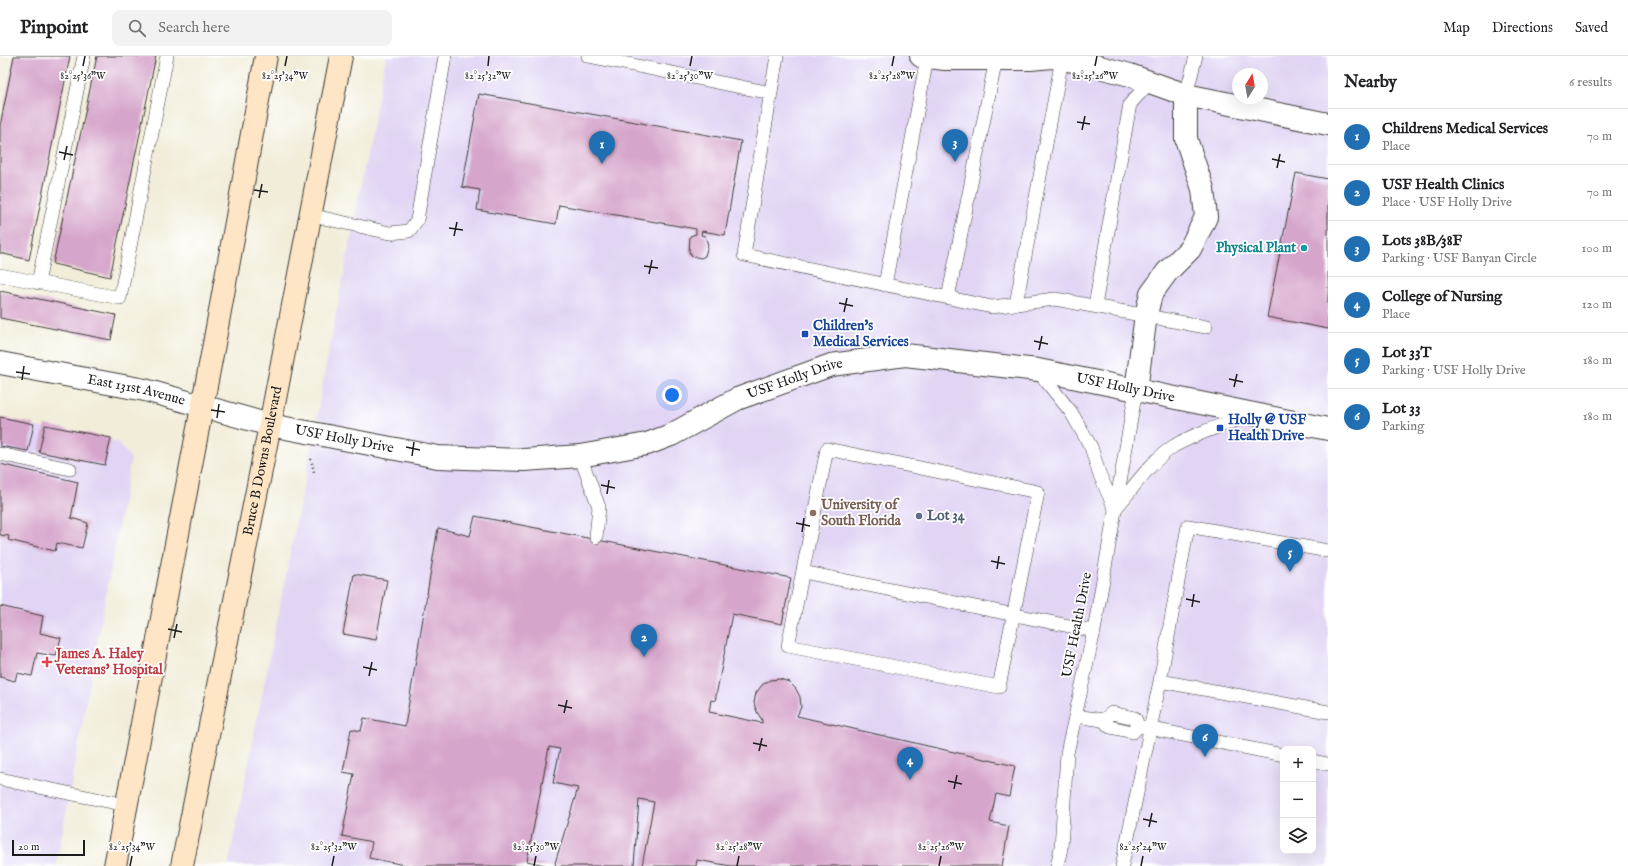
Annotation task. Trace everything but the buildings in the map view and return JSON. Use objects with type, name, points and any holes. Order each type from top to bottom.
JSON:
[{"type":"main road","points":[[115,866],[202,406],[266,56]]},
{"type":"main road","name":"Bruce B Downs Boulevard","points":[[182,866],[270,425],[341,56]]},
{"type":"street","points":[[924,57],[996,59],[1052,57],[1088,64],[1150,82],[1186,95],[1328,124]]},
{"type":"street","points":[[1136,390],[1146,315],[1151,294],[1167,272],[1190,249],[1206,217],[1203,189],[1186,139],[1186,95]]},
{"type":"street","name":"USF Holly Drive","points":[[270,425],[438,457],[524,460],[580,456],[647,444],[671,435],[737,399],[831,365],[905,355],[1038,370],[1328,429]]},
{"type":"street","name":"East 131st Avenue","points":[[0,362],[145,390],[270,425]]},
{"type":"lane","points":[[38,282],[84,56]]},
{"type":"lane","points":[[0,275],[120,298],[167,56]]},
{"type":"lane","points":[[310,215],[390,233],[409,231],[417,220],[445,56]]},
{"type":"lane","points":[[588,56],[771,93]]},
{"type":"lane","points":[[777,56],[744,255],[992,307],[1055,299],[1206,327]]},
{"type":"lane","points":[[1186,95],[1196,56]]},
{"type":"lane","points":[[885,284],[924,57]]},
{"type":"lane","points":[[948,298],[996,59]]},
{"type":"lane","points":[[1016,304],[1062,59]]},
{"type":"lane","points":[[1095,306],[1130,104],[1150,82]]},
{"type":"lane","points":[[1038,370],[1071,412],[1091,447],[1099,473],[1115,510],[1154,462],[1174,446],[1253,414]]},
{"type":"lane","name":"USF Health Drive","points":[[1057,866],[1060,848],[1067,753],[1094,631],[1136,390]]},
{"type":"lane","points":[[827,449],[1038,492],[999,687],[788,646],[803,572],[827,449]]},
{"type":"lane","points":[[0,454],[70,469]]},
{"type":"lane","points":[[580,456],[599,506],[596,537]]},
{"type":"lane","points":[[1122,866],[1144,727],[1160,681],[1188,526],[1328,551]]},
{"type":"lane","points":[[803,572],[1094,631]]},
{"type":"lane","points":[[1160,681],[1328,712]]},
{"type":"lane","points":[[1075,716],[1103,720],[1112,713],[1135,718],[1144,727],[1280,754]]},
{"type":"lane","points":[[1316,762],[1328,764]]},
{"type":"lane","points":[[0,779],[126,805]]},
{"type":"path","points":[[312,459],[314,472]]},
{"type":"shaded area","name":"University of South Florida","points":[[386,56],[1328,56],[1328,866],[228,866],[314,433]]},
{"type":"shaded area","name":"James A. Haley Veterans' Hospital","points":[[0,420],[117,442],[131,458],[56,866],[0,866]]},
{"type":"place","name":"Lots 38B/38F","points":[[955,162]]},
{"type":"place","name":"Childrens Medical Services","points":[[602,164]]},
{"type":"place","name":"Physical Plant","points":[[1304,248]]},
{"type":"place","name":"Children's Medical Services","points":[[805,334]]},
{"type":"place","name":"Holly @ USF Health Drive","points":[[1220,428]]},
{"type":"place","name":"University of South Florida","points":[[813,513]]},
{"type":"place","name":"Lot 34","points":[[919,516]]},
{"type":"place","name":"Lot 33T","points":[[1290,572]]},
{"type":"place","name":"USF Health Clinics","points":[[644,657]]},
{"type":"place","name":"James A. Haley Veterans' Hospital","points":[[47,662]]},
{"type":"place","name":"Lot 33","points":[[1205,757]]},
{"type":"place","name":"College of Nursing","points":[[910,780]]}]
